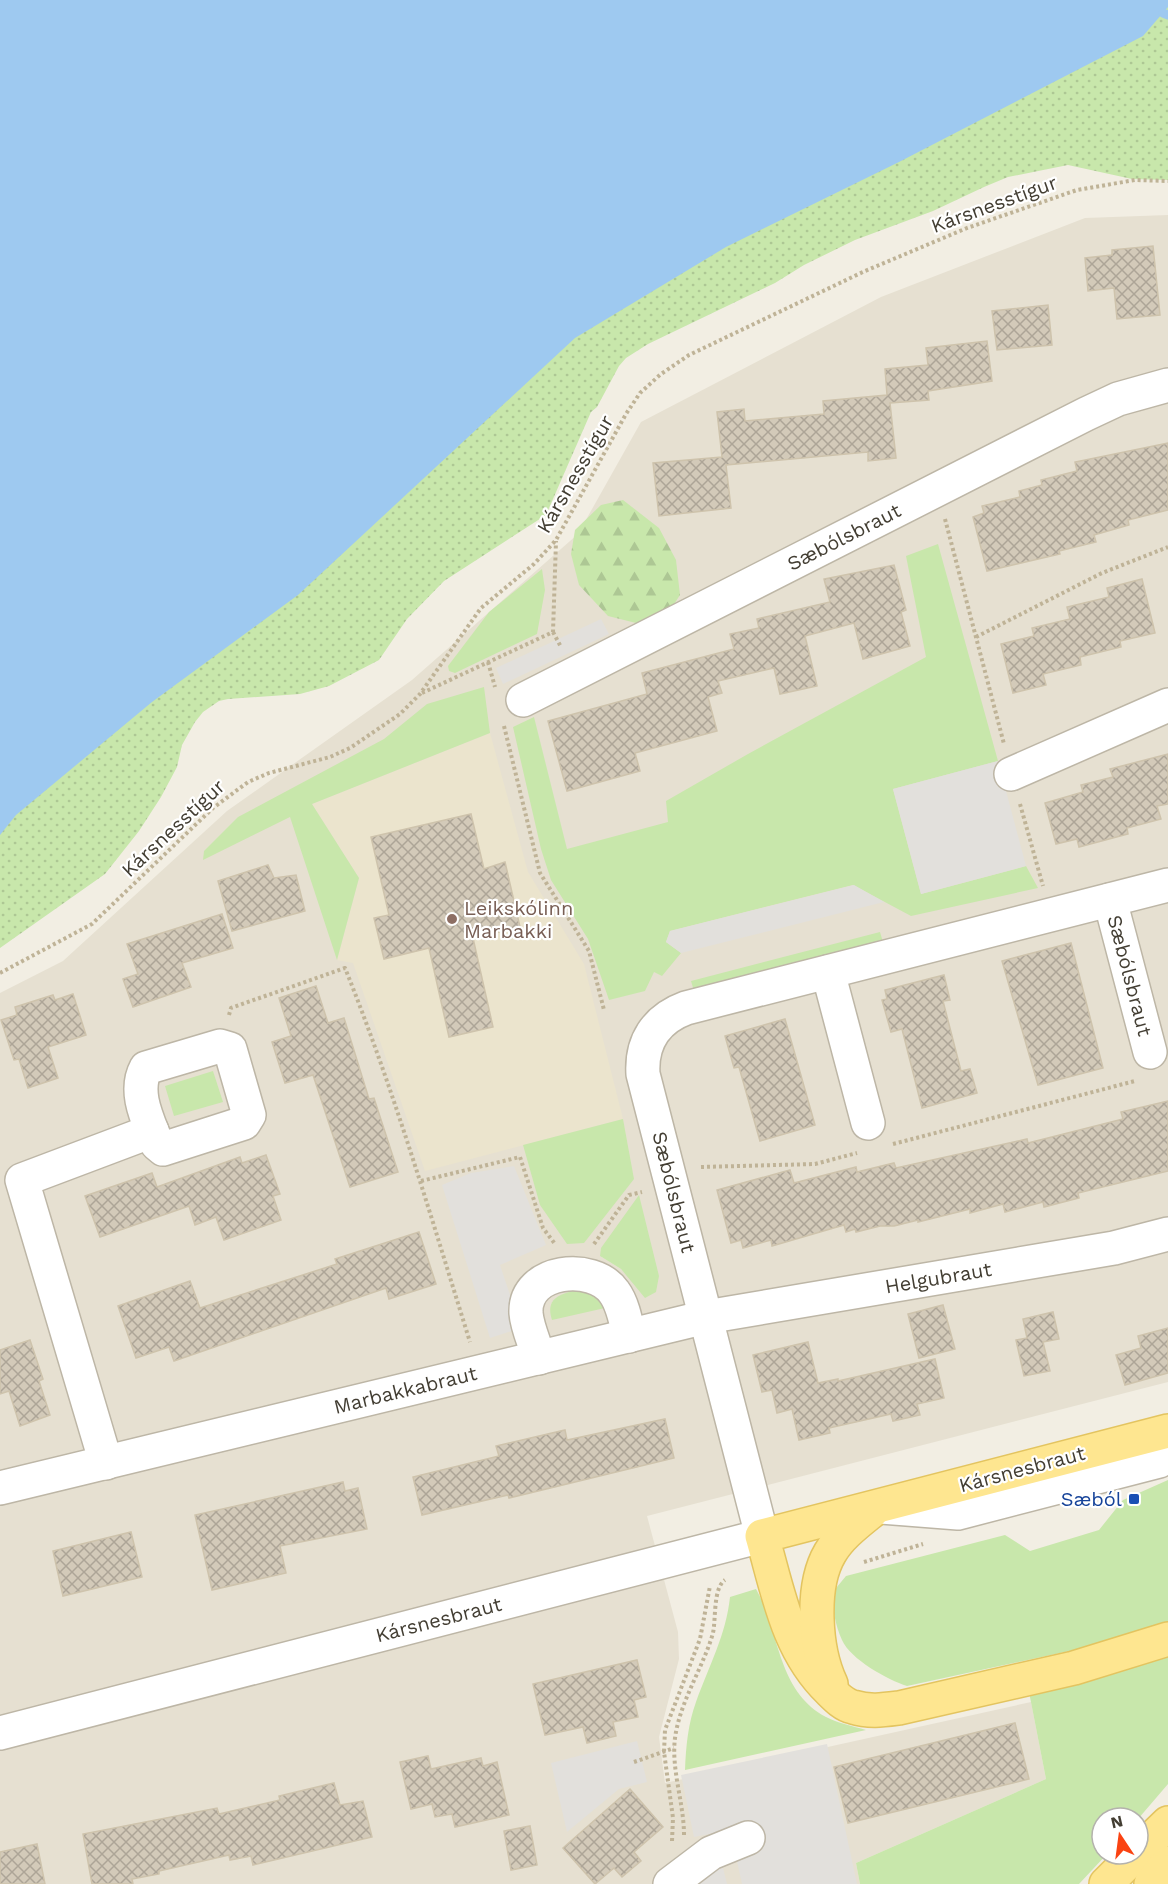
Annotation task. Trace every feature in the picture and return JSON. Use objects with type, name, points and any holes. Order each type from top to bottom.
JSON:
[{"type":"main road","name":"Kársnesbraut","points":[[762,1536],[1168,1431]]},
{"type":"main road","points":[[838,1699],[825,1671],[818,1635],[818,1602],[823,1570],[843,1536],[876,1507]]},
{"type":"main road","points":[[762,1536],[787,1623],[799,1652],[814,1676],[850,1707],[873,1711],[899,1708],[1074,1668],[1168,1639]]},
{"type":"main road","points":[[1150,1840],[1168,1822]]},
{"type":"main road","points":[[1151,1884],[1168,1863]]},
{"type":"main road","points":[[1106,1884],[1124,1866]]},
{"type":"street","name":"Sæbólsbraut","points":[[508,705],[1118,399],[1168,385]]},
{"type":"street","points":[[1011,774],[1168,705]]},
{"type":"street","name":"Sæbólsbraut","points":[[762,1536],[643,1074],[644,1049],[656,1028],[675,1012],[1168,885]]},
{"type":"street","name":"Sæbólsbraut","points":[[1110,900],[1147,1065]]},
{"type":"street","points":[[828,972],[873,1140]]},
{"type":"street","points":[[220,1046],[230,1049],[249,1114],[244,1123],[163,1149],[157,1144],[152,1131],[140,1095],[140,1079],[146,1068],[220,1046]]},
{"type":"street","points":[[106,1463],[22,1180],[152,1131]]},
{"type":"street","name":"Helgubraut","points":[[706,1317],[1114,1248],[1168,1234]]},
{"type":"street","points":[[539,1358],[526,1312],[533,1291],[549,1276],[578,1266],[614,1291],[625,1316],[629,1336]]},
{"type":"street","name":"Marbakkabraut","points":[[0,1488],[706,1317]]},
{"type":"street","name":"Kársnesbraut","points":[[876,1507],[958,1513],[1159,1461],[1168,1456]]},
{"type":"street","name":"Kársnesbraut","points":[[0,1733],[762,1536]]},
{"type":"street","points":[[673,1871],[711,1852],[748,1838]]},
{"type":"path","name":"Kársnesstígur","points":[[0,973],[92,924],[213,808],[248,782],[350,748],[377,732],[420,694],[481,608],[534,564],[556,540],[640,393],[661,374],[689,355],[866,271],[967,228],[1086,188],[1135,180],[1168,181]]},
{"type":"path","points":[[937,489],[1011,774],[1046,896]]},
{"type":"path","points":[[420,694],[553,632],[556,540]]},
{"type":"path","points":[[976,637],[1102,573],[1168,547]]},
{"type":"path","points":[[488,662],[508,705],[538,867],[589,951],[604,1010]]},
{"type":"path","points":[[220,1046],[231,1008],[345,968],[365,1017],[421,1181],[471,1346]]},
{"type":"path","points":[[696,1167],[815,1164],[873,1140],[1147,1065]]},
{"type":"path","points":[[421,1181],[520,1157],[543,1228],[563,1253],[578,1266],[629,1195],[648,1191]]},
{"type":"path","points":[[673,1871],[684,1838],[684,1813],[674,1748],[678,1724],[712,1634],[718,1587],[730,1578]]},
{"type":"path","points":[[673,1871],[673,1818],[663,1752],[668,1718],[700,1639],[710,1586]]},
{"type":"path","points":[[634,1762],[674,1748]]},
{"type":"shaded area","points":[[1168,215],[1168,1382],[647,1516],[678,1632],[679,1659],[659,1737],[665,1783],[1031,1702],[1046,1779],[856,1863],[860,1884],[0,1884],[0,993],[63,961],[227,811],[412,680],[578,534],[641,422],[881,297],[1085,218]],"holes":[[[600,1256],[659,1276],[634,1283],[621,1269]]]},
{"type":"shaded area","points":[[601,619],[609,634],[503,684],[496,668]]},
{"type":"shaded area","name":"Leikskólinn Marbakki","points":[[490,733],[528,872],[584,964],[623,1119],[425,1171],[353,963],[337,960],[359,878],[312,804]]},
{"type":"shaded area","points":[[998,761],[1026,866],[921,894],[893,789]]},
{"type":"shaded area","points":[[854,885],[884,902],[681,953],[666,942],[670,931]]},
{"type":"shaded area","points":[[514,1166],[546,1245],[500,1265],[521,1328],[490,1338],[442,1185],[471,1173]]},
{"type":"shaded area","points":[[637,1741],[647,1782],[619,1789],[567,1832],[551,1763]]},
{"type":"shaded area","points":[[827,1744],[857,1884],[742,1884],[730,1830],[694,1837],[681,1775]]},
{"type":"shaded area","points":[[723,1868],[727,1884],[688,1884],[703,1872]]},
{"type":"green space","points":[[0,0],[1168,0],[1168,180],[1132,179],[1068,165],[1008,177],[933,211],[855,240],[804,265],[775,283],[648,344],[626,358],[619,366],[597,407],[591,412],[546,515],[444,581],[407,619],[379,660],[329,686],[300,694],[228,699],[219,701],[203,712],[182,745],[177,767],[161,797],[139,831],[105,874],[0,948]]},
{"type":"green space","points":[[623,500],[659,528],[676,560],[680,595],[667,615],[640,624],[608,616],[579,585],[571,554],[575,530],[601,505]]},
{"type":"green space","points":[[938,544],[998,761],[893,789],[921,894],[1026,866],[1038,888],[911,916],[853,885],[670,931],[666,942],[681,953],[662,976],[654,972],[645,991],[609,1000],[588,939],[551,880],[541,849],[513,727],[534,717],[567,849],[668,822],[666,801],[926,657],[906,556]]},
{"type":"green space","points":[[542,569],[545,590],[537,634],[455,673],[449,671],[448,666],[489,612]]},
{"type":"green space","points":[[484,687],[490,733],[312,804],[359,878],[337,960],[290,817],[203,860],[204,851],[238,817],[384,739],[427,704]]},
{"type":"green space","points":[[880,932],[883,942],[694,991],[691,981]]},
{"type":"green space","points":[[213,1071],[223,1102],[174,1116],[165,1086]]},
{"type":"green space","points":[[623,1119],[634,1179],[584,1243],[567,1244],[540,1205],[523,1145]]},
{"type":"green space","points":[[639,1195],[659,1276],[656,1292],[645,1298],[621,1269],[600,1256],[601,1248]]},
{"type":"green space","points":[[577,1290],[593,1294],[605,1308],[552,1320],[550,1307],[552,1302],[565,1293]]},
{"type":"green space","points":[[1168,1480],[1168,1624],[1139,1636],[907,1686],[880,1674],[861,1661],[842,1640],[835,1617],[832,1593],[846,1576],[1005,1535],[1030,1551],[1099,1530],[1123,1500]]},
{"type":"green space","points":[[756,1589],[782,1659],[798,1692],[810,1706],[826,1717],[866,1730],[685,1770],[691,1719],[721,1637],[730,1597]]},
{"type":"green space","points":[[1168,1652],[1168,1784],[1149,1806],[1090,1806],[1090,1866],[1096,1866],[1079,1884],[860,1884],[856,1863],[1046,1779],[1029,1692]]},
{"type":"water","points":[[0,0],[1168,0],[1168,7],[1143,36],[899,162],[726,247],[575,338],[298,595],[152,702],[16,815],[0,835]]},
{"type":"building","points":[[1153,246],[1160,315],[1117,319],[1114,288],[1088,291],[1085,258],[1112,255],[1112,250]]},
{"type":"building","points":[[1048,305],[1052,345],[997,350],[992,311]]},
{"type":"building","points":[[987,341],[992,381],[928,391],[929,400],[890,403],[896,458],[868,461],[868,452],[726,465],[731,508],[659,516],[653,463],[722,457],[717,412],[744,409],[745,421],[824,414],[823,401],[887,395],[885,369],[928,365],[926,348]]},
{"type":"building","points":[[1168,443],[1168,510],[1128,520],[1129,525],[1094,535],[1096,542],[1059,551],[1060,554],[987,571],[973,517],[984,513],[982,506],[1020,497],[1019,491],[1042,485],[1041,480],[1077,471],[1075,462]]},
{"type":"building","points":[[894,565],[906,610],[901,612],[910,646],[863,659],[854,623],[805,636],[817,686],[780,694],[774,668],[718,681],[722,693],[708,697],[717,731],[635,753],[640,771],[567,791],[548,721],[647,694],[642,673],[734,649],[730,634],[759,628],[757,619],[830,602],[824,579]]},
{"type":"building","points":[[1142,579],[1155,633],[1120,641],[1121,647],[1080,657],[1081,665],[1043,674],[1046,685],[1013,693],[1001,644],[1034,636],[1032,628],[1070,619],[1067,607],[1109,597],[1107,588]]},
{"type":"building","points":[[1168,754],[1168,804],[1157,806],[1161,819],[1127,828],[1128,834],[1079,847],[1077,839],[1056,844],[1045,803],[1083,792],[1081,785],[1113,777],[1110,769]]},
{"type":"building","points":[[471,814],[484,869],[505,862],[520,927],[473,938],[493,1027],[449,1037],[429,948],[384,959],[374,918],[389,915],[371,837]]},
{"type":"building","points":[[268,865],[274,878],[296,875],[305,911],[232,931],[218,881]]},
{"type":"building","points":[[222,914],[233,948],[182,963],[191,987],[133,1007],[123,979],[138,974],[127,944]]},
{"type":"building","points":[[1071,943],[1103,1068],[1038,1085],[1002,961]]},
{"type":"building","points":[[944,975],[950,1000],[943,1001],[961,1071],[970,1069],[977,1093],[922,1108],[902,1029],[891,1032],[882,1000],[887,999],[885,990]]},
{"type":"building","points":[[316,986],[328,1023],[344,1018],[369,1099],[374,1098],[398,1172],[350,1187],[313,1075],[285,1083],[272,1042],[291,1036],[279,998]]},
{"type":"building","points":[[73,994],[86,1035],[48,1047],[58,1078],[28,1088],[19,1059],[14,1060],[1,1020],[17,1015],[15,1007],[53,995],[55,1000]]},
{"type":"building","points":[[785,1019],[815,1125],[760,1141],[739,1067],[734,1068],[725,1036]]},
{"type":"building","points":[[1168,1101],[1168,1171],[1078,1193],[1079,1198],[1044,1207],[1043,1202],[1005,1212],[1003,1204],[970,1213],[970,1209],[918,1222],[918,1220],[894,1226],[880,1226],[856,1232],[855,1229],[846,1232],[844,1225],[772,1246],[771,1240],[743,1248],[741,1240],[731,1243],[717,1190],[790,1170],[794,1183],[856,1167],[857,1172],[894,1163],[896,1168],[1027,1139],[1028,1143],[1123,1119],[1121,1112]]},
{"type":"building","points":[[266,1155],[280,1194],[273,1196],[281,1220],[224,1240],[216,1217],[195,1225],[189,1206],[100,1237],[85,1196],[152,1173],[157,1187],[240,1157],[242,1163]]},
{"type":"building","points":[[419,1232],[436,1284],[389,1299],[386,1288],[174,1361],[169,1347],[136,1358],[118,1306],[190,1281],[200,1308],[337,1264],[335,1259]]},
{"type":"building","points":[[943,1305],[955,1349],[919,1358],[908,1314]]},
{"type":"building","points":[[1053,1312],[1059,1339],[1043,1342],[1050,1371],[1024,1376],[1016,1340],[1027,1338],[1023,1319]]},
{"type":"building","points":[[1168,1328],[1168,1373],[1125,1385],[1116,1355],[1141,1348],[1138,1336]]},
{"type":"building","points":[[30,1340],[43,1379],[39,1381],[50,1415],[20,1426],[9,1391],[0,1394],[0,1350]]},
{"type":"building","points":[[808,1342],[818,1383],[838,1379],[838,1381],[935,1359],[944,1398],[917,1404],[920,1415],[893,1421],[891,1414],[829,1428],[830,1433],[799,1440],[792,1409],[777,1413],[772,1390],[762,1392],[753,1355]]},
{"type":"building","points":[[665,1419],[674,1458],[509,1498],[508,1495],[422,1515],[413,1477],[499,1456],[496,1446],[565,1430],[567,1440]]},
{"type":"building","points":[[343,1482],[345,1491],[358,1488],[367,1529],[280,1546],[286,1573],[212,1590],[195,1515]]},
{"type":"building","points":[[131,1532],[142,1577],[63,1596],[53,1551]]},
{"type":"building","points":[[637,1660],[646,1697],[634,1700],[638,1717],[613,1722],[616,1736],[587,1743],[583,1727],[545,1735],[533,1684]]},
{"type":"building","points":[[1015,1723],[1029,1779],[848,1823],[834,1767]]},
{"type":"building","points":[[428,1756],[431,1769],[481,1758],[483,1766],[497,1762],[509,1815],[455,1827],[452,1814],[435,1817],[432,1804],[411,1809],[400,1762]]},
{"type":"building","points":[[334,1783],[340,1805],[363,1801],[372,1837],[253,1865],[251,1856],[230,1860],[229,1855],[132,1879],[133,1884],[92,1884],[83,1834],[217,1808],[219,1814],[280,1800],[279,1796]]},
{"type":"building","points":[[630,1789],[663,1827],[634,1852],[641,1861],[622,1877],[614,1868],[595,1884],[563,1848]]},
{"type":"building","points":[[530,1826],[537,1865],[511,1870],[504,1831]]},
{"type":"building","points":[[37,1844],[45,1884],[0,1884],[0,1852]]},
{"type":"waterway","points":[[1163,13],[1168,15]]},
{"type":"place","name":"Leikskólinn Marbakki","points":[[452,919]]},
{"type":"place","name":"Sæból","points":[[1134,1499]]}]
